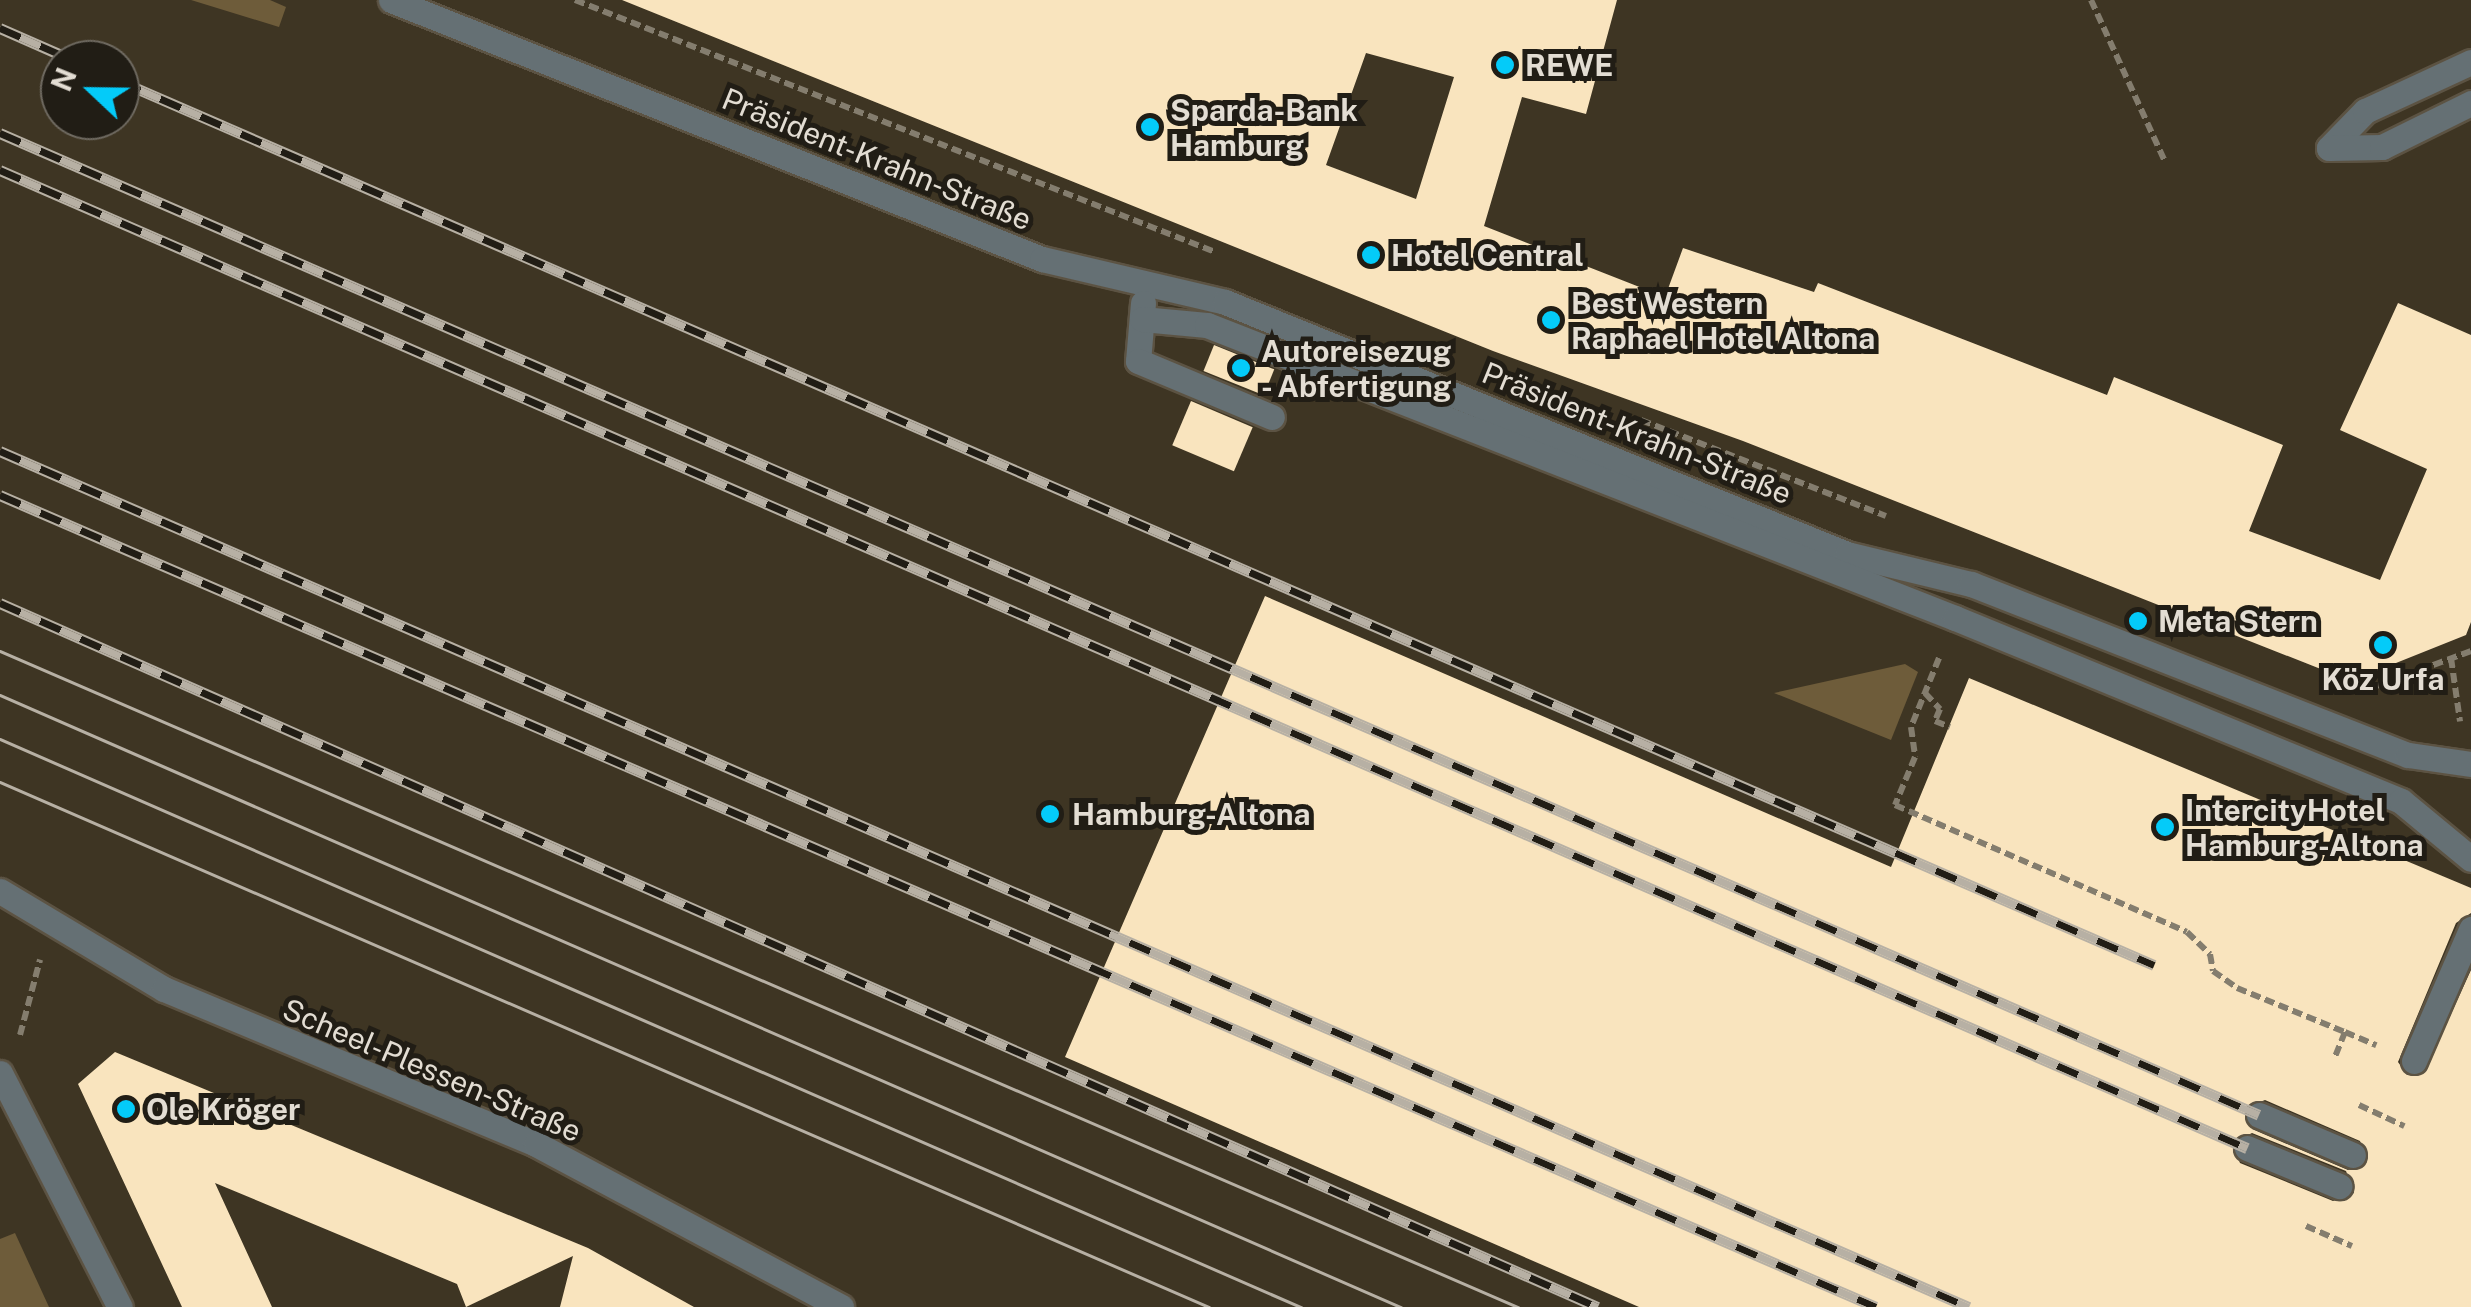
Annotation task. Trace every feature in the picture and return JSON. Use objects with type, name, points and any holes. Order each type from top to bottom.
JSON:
[{"type":"street","name":"Präsident-Krahn-Straße","points":[[391,0],[1042,259],[1225,302],[1847,554],[1971,584],[2408,755],[2471,764]]},
{"type":"street","points":[[2471,62],[2365,111],[2329,148],[2382,147],[2471,103]]},
{"type":"street","points":[[1144,283],[1138,361],[1272,417]]},
{"type":"street","points":[[1142,319],[1207,324],[1991,633],[2401,801],[2471,859]]},
{"type":"street","name":"Scheel-Plessen-Straße","points":[[0,891],[230,1021],[536,1144],[841,1307]]},
{"type":"street","points":[[2414,1061],[2471,929]]},
{"type":"street","points":[[3,1079],[120,1307]]},
{"type":"street","points":[[2259,1115],[2353,1154]]},
{"type":"street","points":[[2247,1148],[2339,1186]]},
{"type":"path","points":[[574,0],[1234,259]]},
{"type":"path","points":[[2091,0],[2164,162]]},
{"type":"path","points":[[1636,418],[1891,518]]},
{"type":"path","points":[[2348,697],[2471,651]]},
{"type":"path","points":[[1936,666],[1911,726],[1915,756],[1895,805],[2187,932],[2210,954],[2213,971],[2237,988],[2345,1032],[2334,1059]]},
{"type":"path","points":[[1925,694],[1940,709],[1935,721],[1950,727]]},
{"type":"path","points":[[3,1079],[51,923]]},
{"type":"path","points":[[2359,1106],[2404,1126]]},
{"type":"path","points":[[2306,1226],[2352,1246]]},
{"type":"shaded area","points":[[191,0],[270,0],[286,7],[279,27]]},
{"type":"shaded area","points":[[1905,664],[1918,672],[1891,740],[1774,693]]},
{"type":"shaded area","points":[[15,1233],[49,1307],[0,1307],[0,1239]]},
{"type":"building","points":[[622,0],[1617,0],[1586,114],[1522,97],[1484,226],[1665,297],[1683,248],[1814,292],[1818,283],[2107,395],[2114,377],[2283,445],[2249,531],[2380,580],[2427,469],[2340,430],[2398,303],[2471,335],[2471,622],[2466,635],[2351,681],[1743,441],[1493,351]],"holes":[[[1366,53],[1454,77],[1416,199],[1326,165]]]},
{"type":"building","name":"Autoreisezug - Abfertigung","points":[[1214,345],[1274,369],[1264,395],[1204,371]]},
{"type":"building","name":"Autoreisezug - Abfertigung","points":[[1191,401],[1253,427],[1234,471],[1172,445]]},
{"type":"building","points":[[1265,596],[1891,867],[1969,678],[2471,888],[2471,913],[2456,923],[2398,1062],[2407,1075],[2424,1073],[2471,970],[2471,1307],[1639,1307],[1065,1057]],"holes":[[[2265,1100],[2360,1141],[2367,1162],[2348,1170],[2252,1129],[2245,1108]],[[2252,1133],[2346,1171],[2354,1193],[2333,1201],[2240,1163],[2232,1143]]]},
{"type":"building","points":[[115,1052],[588,1248],[694,1307],[560,1307],[573,1256],[466,1307],[457,1284],[215,1183],[272,1307],[182,1307],[78,1084]]},
{"type":"tram line","points":[[0,651],[1518,1307]]},
{"type":"tram line","points":[[0,695],[1401,1307]]},
{"type":"tram line","points":[[0,739],[1301,1307]]},
{"type":"tram line","points":[[0,782],[1209,1307]]},
{"type":"railway","points":[[0,28],[40,46]]},
{"type":"railway","points":[[140,90],[2154,965]]},
{"type":"railway","points":[[0,133],[2259,1115]]},
{"type":"railway","points":[[0,170],[2247,1148]]},
{"type":"railway","points":[[0,451],[1969,1307]]},
{"type":"railway","points":[[0,495],[1876,1307]]},
{"type":"railway","points":[[0,603],[1598,1307]]},
{"type":"place","name":"REWE","points":[[1505,65]]},
{"type":"place","name":"Sparda-Bank Hamburg","points":[[1150,127]]},
{"type":"place","name":"Hotel Central","points":[[1371,255]]},
{"type":"place","name":"Best Western Raphael Hotel Altona","points":[[1551,320]]},
{"type":"place","name":"Autoreisezug - Abfertigung","points":[[1241,368]]},
{"type":"place","name":"Meta Stern","points":[[2138,621]]},
{"type":"place","name":"Köz Urfa","points":[[2383,645]]},
{"type":"place","name":"Hamburg-Altona","points":[[1050,814]]},
{"type":"place","name":"IntercityHotel Hamburg-Altona","points":[[2165,827]]},
{"type":"place","name":"Ole Kröger","points":[[126,1109]]}]
